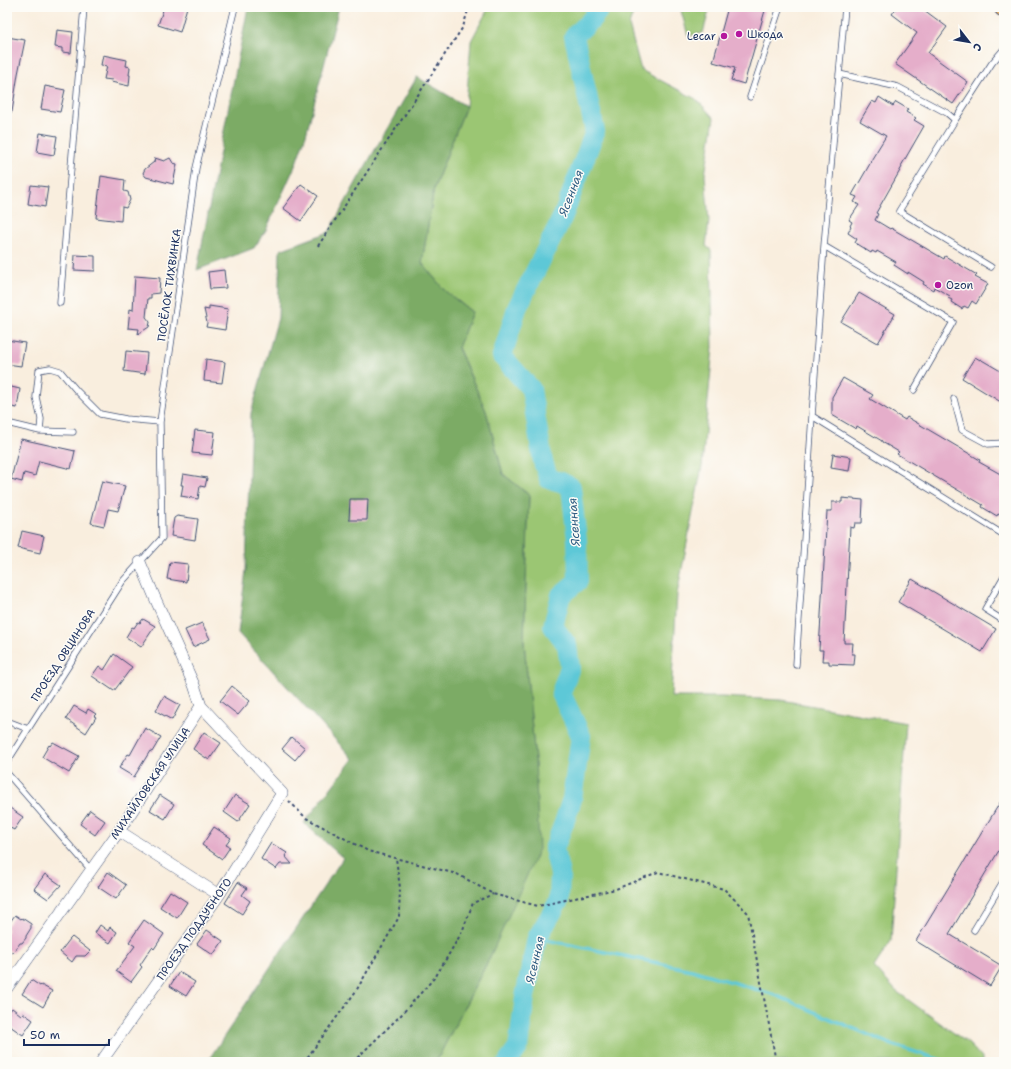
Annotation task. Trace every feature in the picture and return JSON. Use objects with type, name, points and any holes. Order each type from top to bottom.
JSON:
[{"type":"street","points":[[140,562],[194,685],[201,706],[282,792]]},
{"type":"street","name":"МИХАЙЛОВСКАЯ УЛИЦА","points":[[7,988],[119,830],[201,706]]},
{"type":"street","name":"ПРОЕЗД ПОДДУБНОГО","points":[[100,1062],[218,895],[282,792]]},
{"type":"street","points":[[119,830],[218,895]]},
{"type":"lane","points":[[60,303],[84,7]]},
{"type":"lane","name":"ПОСЁЛОК ТИХВИНКА","points":[[140,562],[162,538],[160,422],[196,168],[235,7]]},
{"type":"lane","points":[[750,97],[780,7]]},
{"type":"lane","points":[[796,665],[824,246],[845,7]]},
{"type":"lane","points":[[991,267],[899,211],[955,120],[992,63],[1004,49]]},
{"type":"lane","points":[[839,74],[898,87],[947,112],[955,120]]},
{"type":"lane","points":[[824,246],[953,322],[914,390]]},
{"type":"lane","points":[[40,431],[41,419],[36,397],[40,370],[50,368],[60,371],[77,392],[100,414],[126,419],[160,422]]},
{"type":"lane","points":[[954,399],[962,430],[988,444],[1004,444]]},
{"type":"lane","points":[[812,416],[1004,535]]},
{"type":"lane","points":[[7,423],[40,431],[73,432]]},
{"type":"lane","name":"ПРОЕЗД ОВЦИНОВА","points":[[7,762],[122,582],[140,562]]},
{"type":"lane","points":[[1004,576],[985,609],[1004,621]]},
{"type":"lane","points":[[7,721],[28,729]]},
{"type":"lane","points":[[7,773],[91,870]]},
{"type":"lane","points":[[974,930],[1004,880]]},
{"type":"path","points":[[318,246],[463,28],[469,7]]},
{"type":"path","points":[[282,792],[306,818],[368,851],[457,874],[493,894],[538,906],[616,889],[658,872],[724,888],[748,913],[776,1062]]},
{"type":"path","points":[[304,1062],[356,991],[399,917],[400,888],[396,858]]},
{"type":"path","points":[[353,1062],[401,1015],[436,976],[462,932],[473,903],[493,894]]},
{"type":"green space","points":[[248,7],[339,7],[306,135],[295,166],[266,230],[254,248],[197,270]]},
{"type":"green space","points":[[488,7],[635,7],[629,25],[641,70],[696,99],[714,118],[705,175],[709,221],[706,246],[711,250],[713,347],[702,466],[677,594],[671,697],[721,697],[781,700],[906,723],[891,941],[874,967],[896,991],[969,1044],[982,1058],[982,1062],[436,1062],[490,957],[535,760],[524,642],[529,495],[503,474],[486,411],[458,347],[472,312],[445,291],[422,263],[434,188],[466,106],[471,41]]},
{"type":"green space","points":[[680,7],[710,7],[703,33],[688,36]]},
{"type":"green space","points":[[417,77],[466,106],[434,188],[422,263],[445,291],[472,312],[458,348],[486,411],[503,474],[529,495],[524,642],[535,760],[539,849],[490,957],[436,1062],[207,1062],[343,858],[304,823],[353,759],[238,633],[246,570],[251,413],[278,318],[280,250],[329,232]]},
{"type":"building","points":[[164,7],[187,7],[180,32],[158,25]]},
{"type":"building","name":"Шкода","points":[[728,7],[766,7],[744,84],[731,80],[735,68],[713,62]]},
{"type":"building","points":[[897,7],[920,7],[947,27],[928,53],[968,82],[953,104],[895,64],[917,33],[892,14]]},
{"type":"building","points":[[57,30],[73,32],[71,53],[62,52],[62,48],[55,47]]},
{"type":"building","points":[[7,37],[25,40],[12,112],[7,111]]},
{"type":"building","points":[[103,55],[127,60],[126,66],[130,67],[129,86],[104,79],[107,66],[101,65]]},
{"type":"building","points":[[45,86],[65,90],[60,112],[41,109]]},
{"type":"building","points":[[879,97],[893,106],[896,102],[908,109],[906,112],[916,118],[914,120],[924,126],[876,213],[878,214],[875,220],[944,259],[945,256],[977,275],[975,277],[988,284],[976,304],[972,301],[968,308],[964,306],[962,309],[951,302],[952,300],[948,298],[950,296],[934,287],[933,290],[923,284],[924,282],[894,265],[896,262],[877,251],[876,253],[872,251],[871,253],[855,243],[857,239],[848,233],[852,222],[849,220],[859,205],[854,202],[857,197],[852,195],[886,136],[860,121],[872,101],[876,103]]},
{"type":"building","points":[[40,133],[57,136],[54,155],[37,152]]},
{"type":"building","points":[[155,158],[164,161],[170,158],[173,163],[177,164],[173,184],[146,177],[143,173],[145,169],[154,162]]},
{"type":"building","points":[[101,176],[125,180],[124,191],[128,192],[130,200],[126,208],[122,207],[121,221],[96,218]]},
{"type":"building","points":[[301,184],[318,196],[301,221],[283,208]]},
{"type":"building","points":[[31,185],[48,187],[45,207],[28,204]]},
{"type":"building","points":[[75,255],[95,256],[95,271],[74,270]]},
{"type":"building","points":[[224,270],[226,288],[210,289],[208,272]]},
{"type":"building","points":[[135,276],[160,278],[159,293],[151,294],[151,298],[148,298],[146,317],[150,322],[149,327],[138,334],[139,329],[128,328],[130,309],[133,310]]},
{"type":"building","points":[[859,293],[895,314],[878,343],[841,322]]},
{"type":"building","points":[[209,306],[228,309],[225,330],[206,327],[207,323],[204,309],[209,310]]},
{"type":"building","points":[[7,340],[25,343],[21,366],[7,364]]},
{"type":"building","points":[[126,351],[147,353],[145,374],[124,371]]},
{"type":"building","points":[[975,357],[1004,373],[1004,404],[962,378]]},
{"type":"building","points":[[206,359],[225,362],[222,383],[204,381]]},
{"type":"building","points":[[843,378],[873,395],[870,399],[905,420],[907,417],[1004,476],[1004,517],[998,514],[997,516],[982,507],[983,505],[897,454],[899,452],[857,426],[856,429],[832,415],[832,397]]},
{"type":"building","points":[[7,386],[20,389],[17,408],[7,406]]},
{"type":"building","points":[[195,430],[215,432],[212,455],[192,453]]},
{"type":"building","points":[[21,439],[75,451],[71,469],[39,461],[35,476],[24,473],[22,482],[11,479]]},
{"type":"building","points":[[833,454],[851,457],[849,471],[831,468]]},
{"type":"building","points":[[183,474],[207,478],[205,487],[200,486],[198,499],[181,496]]},
{"type":"building","points":[[102,481],[125,486],[118,511],[108,509],[104,526],[91,523]]},
{"type":"building","points":[[842,498],[863,500],[862,523],[855,523],[854,528],[850,527],[844,643],[853,643],[852,654],[855,654],[854,665],[829,664],[829,661],[822,661],[823,650],[819,650],[827,511],[832,511],[832,502],[842,502]]},
{"type":"building","points":[[350,499],[368,499],[367,520],[349,520]]},
{"type":"building","points":[[177,516],[198,519],[195,540],[171,536],[174,518]]},
{"type":"building","points":[[22,531],[44,536],[40,553],[18,548]]},
{"type":"building","points":[[170,562],[188,564],[186,582],[167,579]]},
{"type":"building","points":[[912,579],[996,629],[982,652],[898,602]]},
{"type":"building","points":[[143,619],[155,626],[141,647],[126,637],[132,627],[134,628],[138,622],[140,623]]},
{"type":"building","points":[[202,623],[210,639],[193,647],[185,630]]},
{"type":"building","points":[[114,654],[132,667],[114,691],[92,676],[99,666],[104,670]]},
{"type":"building","points":[[232,686],[250,701],[238,715],[220,701]]},
{"type":"building","points":[[164,696],[180,705],[172,720],[156,711]]},
{"type":"building","points":[[74,706],[86,713],[88,709],[96,714],[94,716],[96,717],[86,733],[66,719]]},
{"type":"building","points":[[145,728],[161,737],[152,752],[150,751],[134,777],[119,768],[128,754],[130,755]]},
{"type":"building","points":[[204,732],[221,743],[209,760],[193,749]]},
{"type":"building","points":[[292,737],[305,748],[295,760],[282,749]]},
{"type":"building","points":[[53,742],[79,756],[69,773],[42,757],[49,745],[50,746]]},
{"type":"building","points":[[160,795],[174,804],[165,819],[150,810]]},
{"type":"building","points":[[235,795],[250,804],[238,822],[224,812]]},
{"type":"building","points":[[1004,796],[1004,842],[949,934],[1002,966],[990,986],[916,941]]},
{"type":"building","points":[[7,806],[23,817],[14,830],[7,826]]},
{"type":"building","points":[[90,810],[105,821],[95,835],[80,824]]},
{"type":"building","points":[[214,827],[231,838],[226,845],[230,847],[222,859],[202,845]]},
{"type":"building","points":[[271,843],[287,853],[285,856],[292,864],[280,864],[276,869],[261,859]]},
{"type":"building","points":[[108,872],[126,885],[116,899],[98,887]]},
{"type":"building","points":[[45,874],[61,885],[48,899],[34,889]]},
{"type":"building","points":[[238,882],[247,888],[242,895],[250,901],[242,914],[225,903]]},
{"type":"building","points":[[170,891],[187,902],[177,918],[160,907]]},
{"type":"building","points":[[15,915],[31,924],[31,928],[26,938],[22,943],[20,943],[13,953],[7,949],[7,926]]},
{"type":"building","points":[[144,920],[164,934],[154,949],[152,947],[140,965],[142,967],[131,982],[116,971],[135,946],[129,942]]},
{"type":"building","points":[[100,925],[108,931],[110,927],[117,932],[110,943],[95,933]]},
{"type":"building","points":[[207,930],[223,941],[213,955],[197,944]]},
{"type":"building","points":[[72,937],[90,951],[85,956],[76,956],[72,962],[60,952]]},
{"type":"building","points":[[179,972],[195,982],[186,996],[170,986]]},
{"type":"building","points":[[31,980],[52,991],[43,1007],[22,994]]},
{"type":"building","points":[[12,1008],[21,1015],[23,1013],[33,1020],[23,1035],[7,1024],[7,1015]]},
{"type":"waterway","name":"Ясенная","points":[[508,1062],[518,1048],[525,997],[537,938],[559,901],[560,874],[554,849],[572,799],[581,736],[561,693],[570,667],[567,645],[553,626],[561,595],[578,581],[577,540],[571,487],[561,482],[549,479],[543,462],[531,389],[502,356],[517,308],[563,216],[595,131],[574,36],[598,11],[595,7]]},
{"type":"waterway","points":[[537,938],[692,970],[775,995],[890,1044],[947,1062]]},
{"type":"place","name":"Шкода","points":[[739,34]]},
{"type":"place","name":"Lecar","points":[[724,36]]},
{"type":"place","name":"Ozon","points":[[938,285]]}]
